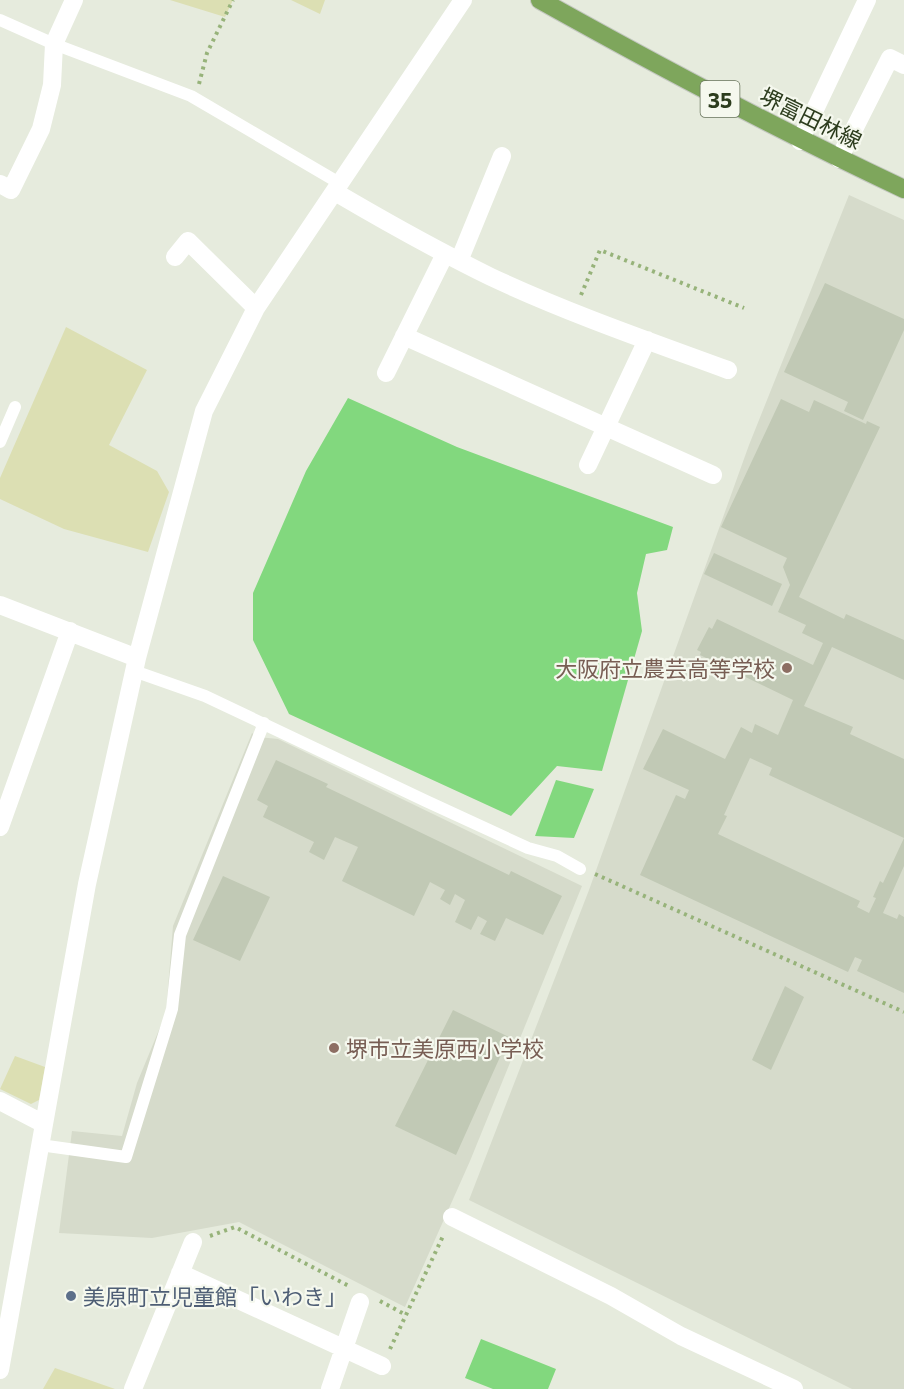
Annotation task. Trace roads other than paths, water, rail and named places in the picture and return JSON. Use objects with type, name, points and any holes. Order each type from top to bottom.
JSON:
[{"type":"main road","name":"堺富田林線","points":[[540,0],[686,82],[800,141],[904,189]]},
{"type":"street","points":[[0,184],[11,190],[41,129],[52,85],[54,44],[74,0]]},
{"type":"street","points":[[0,1370],[87,884],[135,664],[204,411],[256,308],[464,0]]},
{"type":"street","points":[[800,141],[867,0]]},
{"type":"street","points":[[839,159],[890,58],[904,65]]},
{"type":"street","points":[[386,373],[404,336],[452,257],[502,156]]},
{"type":"street","points":[[338,188],[452,257],[573,312],[728,370]]},
{"type":"street","points":[[175,257],[188,241],[256,308]]},
{"type":"street","points":[[404,336],[713,475]]},
{"type":"street","points":[[588,465],[647,340]]},
{"type":"street","points":[[0,605],[70,631],[135,664]]},
{"type":"street","points":[[0,827],[70,631]]},
{"type":"street","points":[[0,1101],[44,1124]]},
{"type":"street","points":[[452,1217],[611,1296],[681,1336],[794,1389]]},
{"type":"street","points":[[133,1389],[193,1242]]},
{"type":"street","points":[[180,1273],[382,1366]]},
{"type":"street","points":[[330,1389],[364,1297]]},
{"type":"lane","points":[[0,20],[54,44],[196,99],[338,188]]},
{"type":"lane","points":[[0,442],[15,407]]},
{"type":"lane","points":[[135,664],[528,848],[557,856],[580,869]]},
{"type":"lane","points":[[40,1145],[126,1157],[172,1009],[180,935],[264,723]]},
{"type":"place","name":"大阪府立農芸高等学校","points":[[787,668]]},
{"type":"place","name":"堺市立美原西小学校","points":[[334,1048]]},
{"type":"place","name":"美原町立児童館「いわき」","points":[[71,1296]]}]
